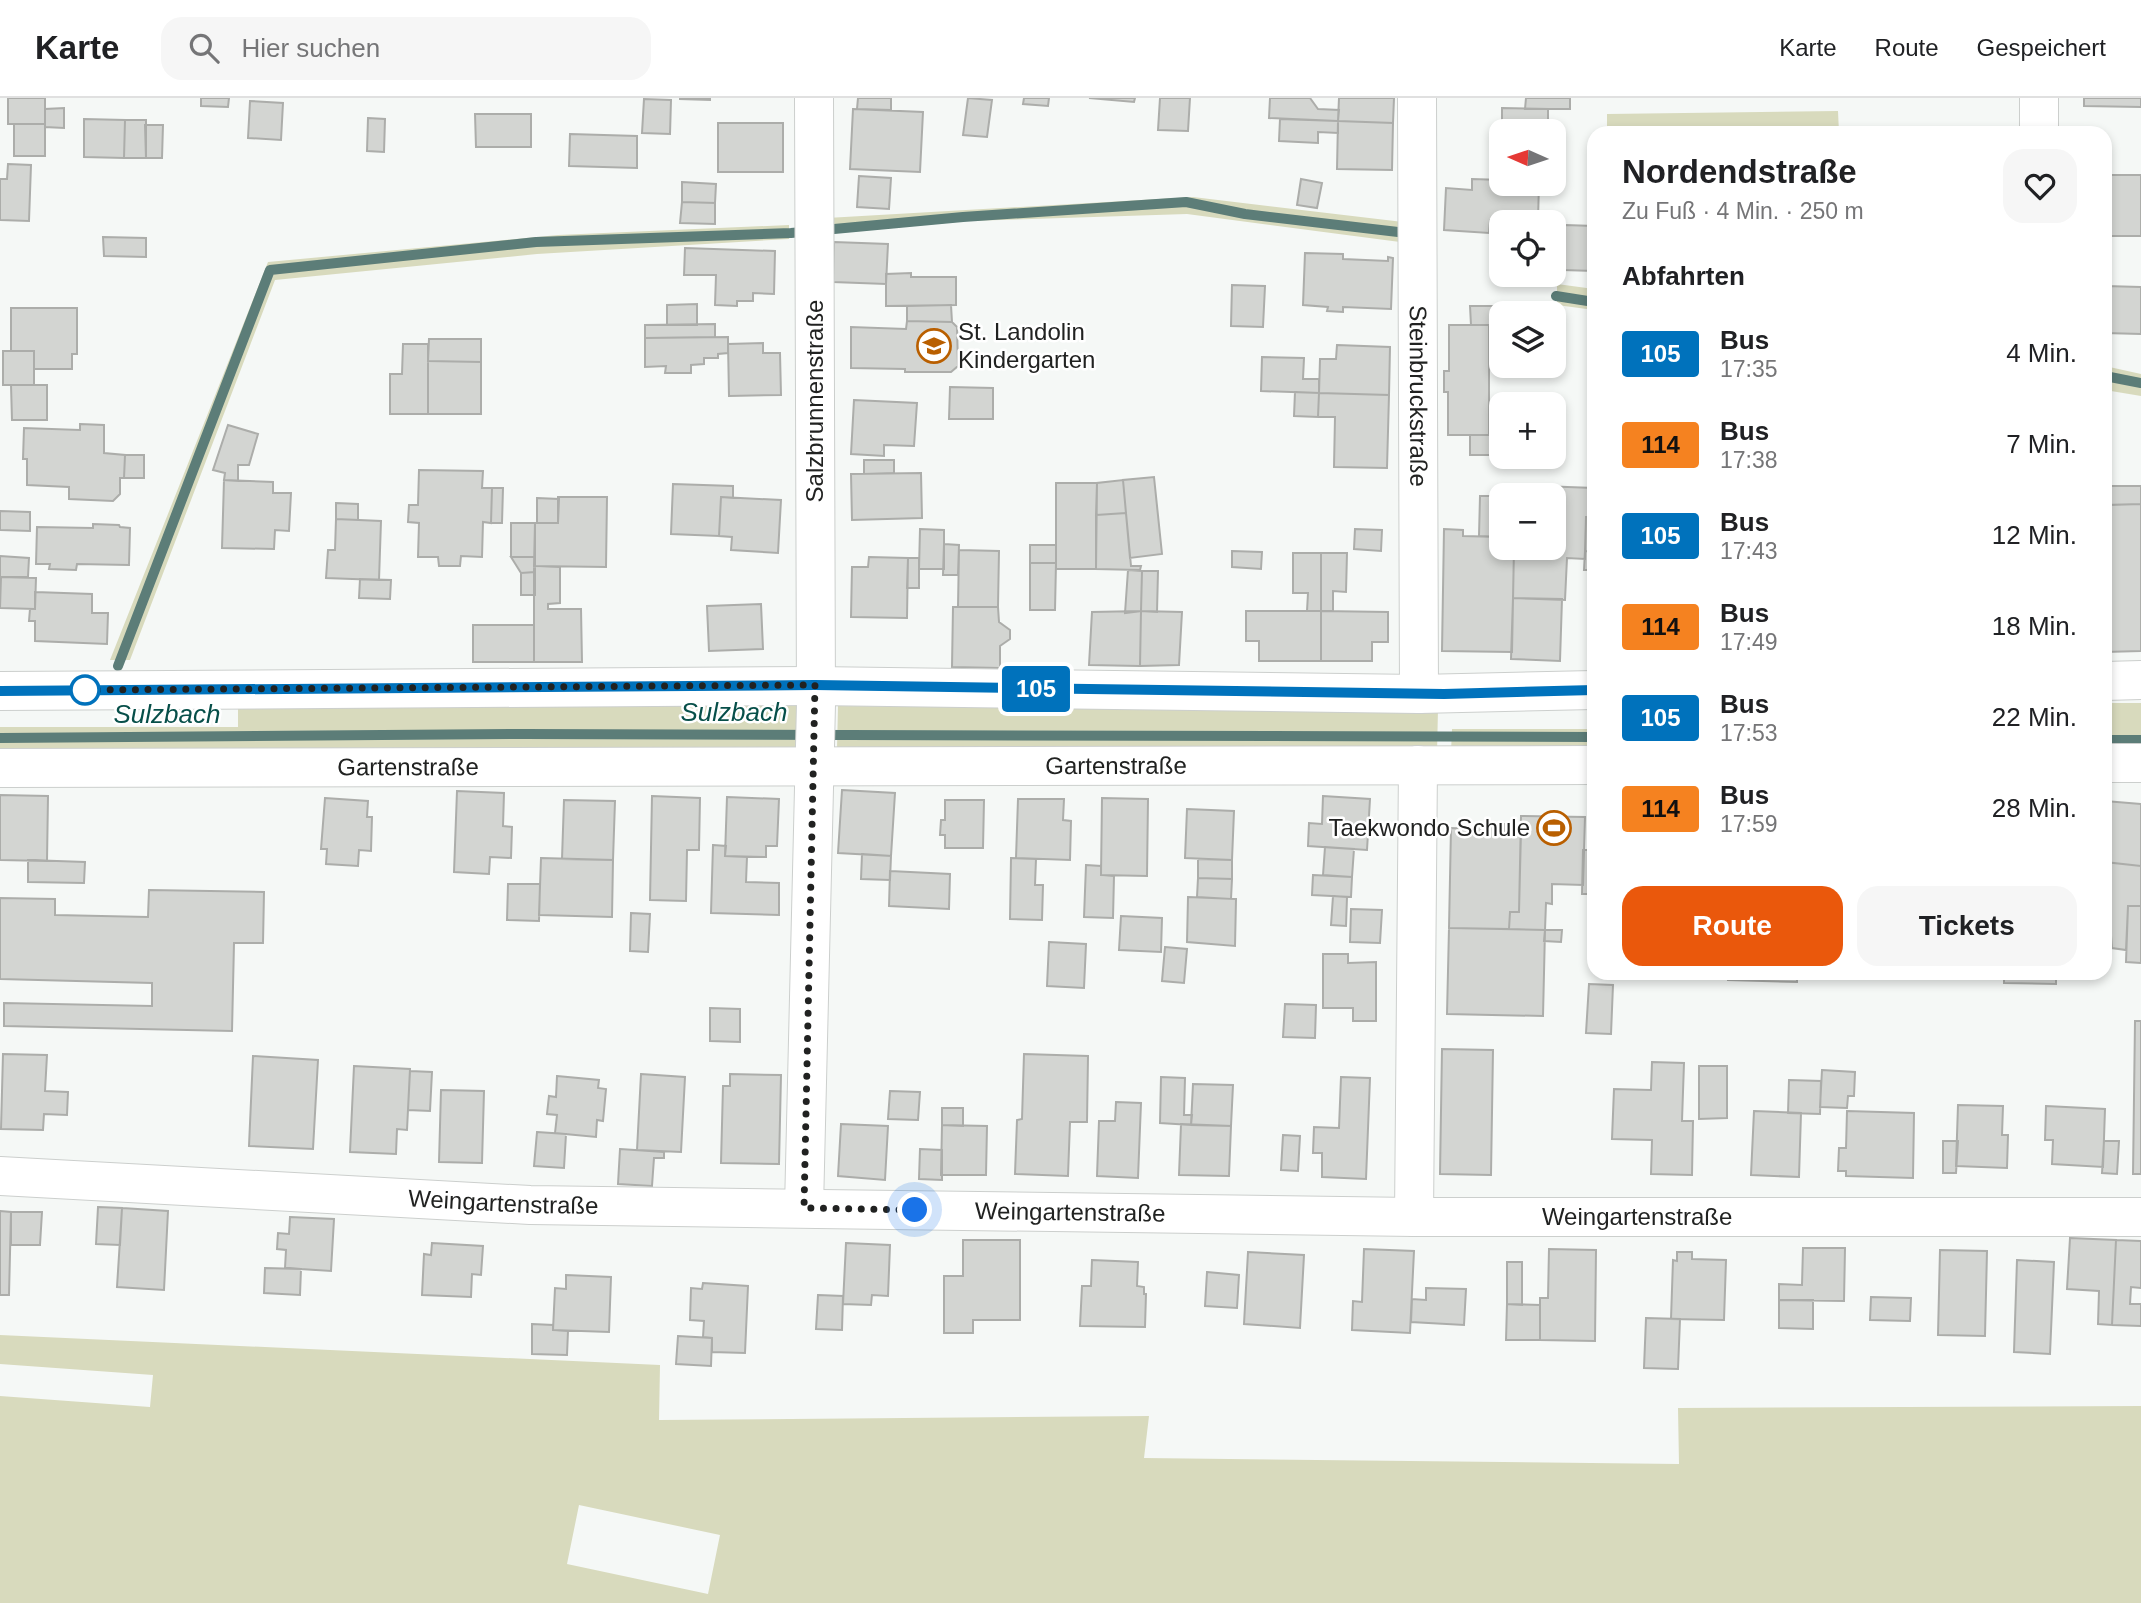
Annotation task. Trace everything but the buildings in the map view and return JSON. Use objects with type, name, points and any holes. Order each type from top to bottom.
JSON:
[{"type":"street","name":"Salzbrunnenstraße","points":[[814,98],[816,695]]},
{"type":"street","name":"Steinbruckstraße","points":[[1417,98],[1419,694]]},
{"type":"street","points":[[2039,98],[2039,126]]},
{"type":"street","points":[[2112,681],[2141,680]]},
{"type":"street","points":[[0,691],[816,695],[1419,694],[1587,690]]},
{"type":"street","points":[[804,1208],[816,695]]},
{"type":"street","name":"Gartenstraße","points":[[0,768],[815,760],[1587,765]]},
{"type":"street","points":[[2112,763],[2141,763]]},
{"type":"street","points":[[1414,1217],[1418,765]]},
{"type":"street","name":"Weingartenstraße","points":[[0,1176],[530,1205],[1414,1217],[2141,1217]]},
{"type":"green space","points":[[1838,111],[1839,126],[1607,126],[1607,114]]},
{"type":"green space","points":[[1193,197],[1403,222],[1400,242],[1187,214],[967,221],[828,234],[827,218]]},
{"type":"green space","points":[[789,225],[789,239],[537,254],[275,280],[130,660],[110,660],[268,262],[558,235]]},
{"type":"green space","points":[[1557,287],[1587,288],[1587,309],[1566,306],[1566,301],[1557,301]]},
{"type":"green space","points":[[2112,368],[2141,374],[2141,396],[2112,391]]},
{"type":"green space","points":[[2112,703],[2141,703],[2141,753],[2112,753]]},
{"type":"green space","points":[[799,705],[799,749],[0,752],[0,727],[238,727],[238,708]]},
{"type":"green space","points":[[838,706],[1438,709],[1437,753],[837,749]]},
{"type":"green space","points":[[1452,729],[1587,729],[1587,753],[1451,752]]},
{"type":"green space","points":[[0,1335],[660,1365],[659,1420],[1149,1416],[1144,1458],[1679,1464],[1678,1408],[2141,1406],[2141,1603],[0,1603],[0,1396],[150,1407],[153,1375],[0,1364]],"holes":[[[579,1505],[720,1535],[708,1594],[567,1564]]]},
{"type":"waterway","points":[[118,666],[270,270],[536,242],[791,233],[963,217],[1186,202],[1245,214],[1398,232]]},
{"type":"waterway","points":[[1556,296],[1587,301]]},
{"type":"waterway","points":[[2112,377],[2141,383]]},
{"type":"waterway","name":"Sulzbach","points":[[0,738],[524,734],[1587,737]]},
{"type":"waterway","name":"Sulzbach","points":[[2112,740],[2141,740]]},
{"type":"bus line","name":"105","points":[[0,691],[815,685],[1444,694],[1587,690]]},
{"type":"place","name":"St. Landolin Kindergarten","points":[[934,346]]},
{"type":"place","name":"Taekwondo Schule","points":[[1554,828]]},
{"type":"route","points":[[85,690],[815,685],[804,1208],[915,1210]]}]
